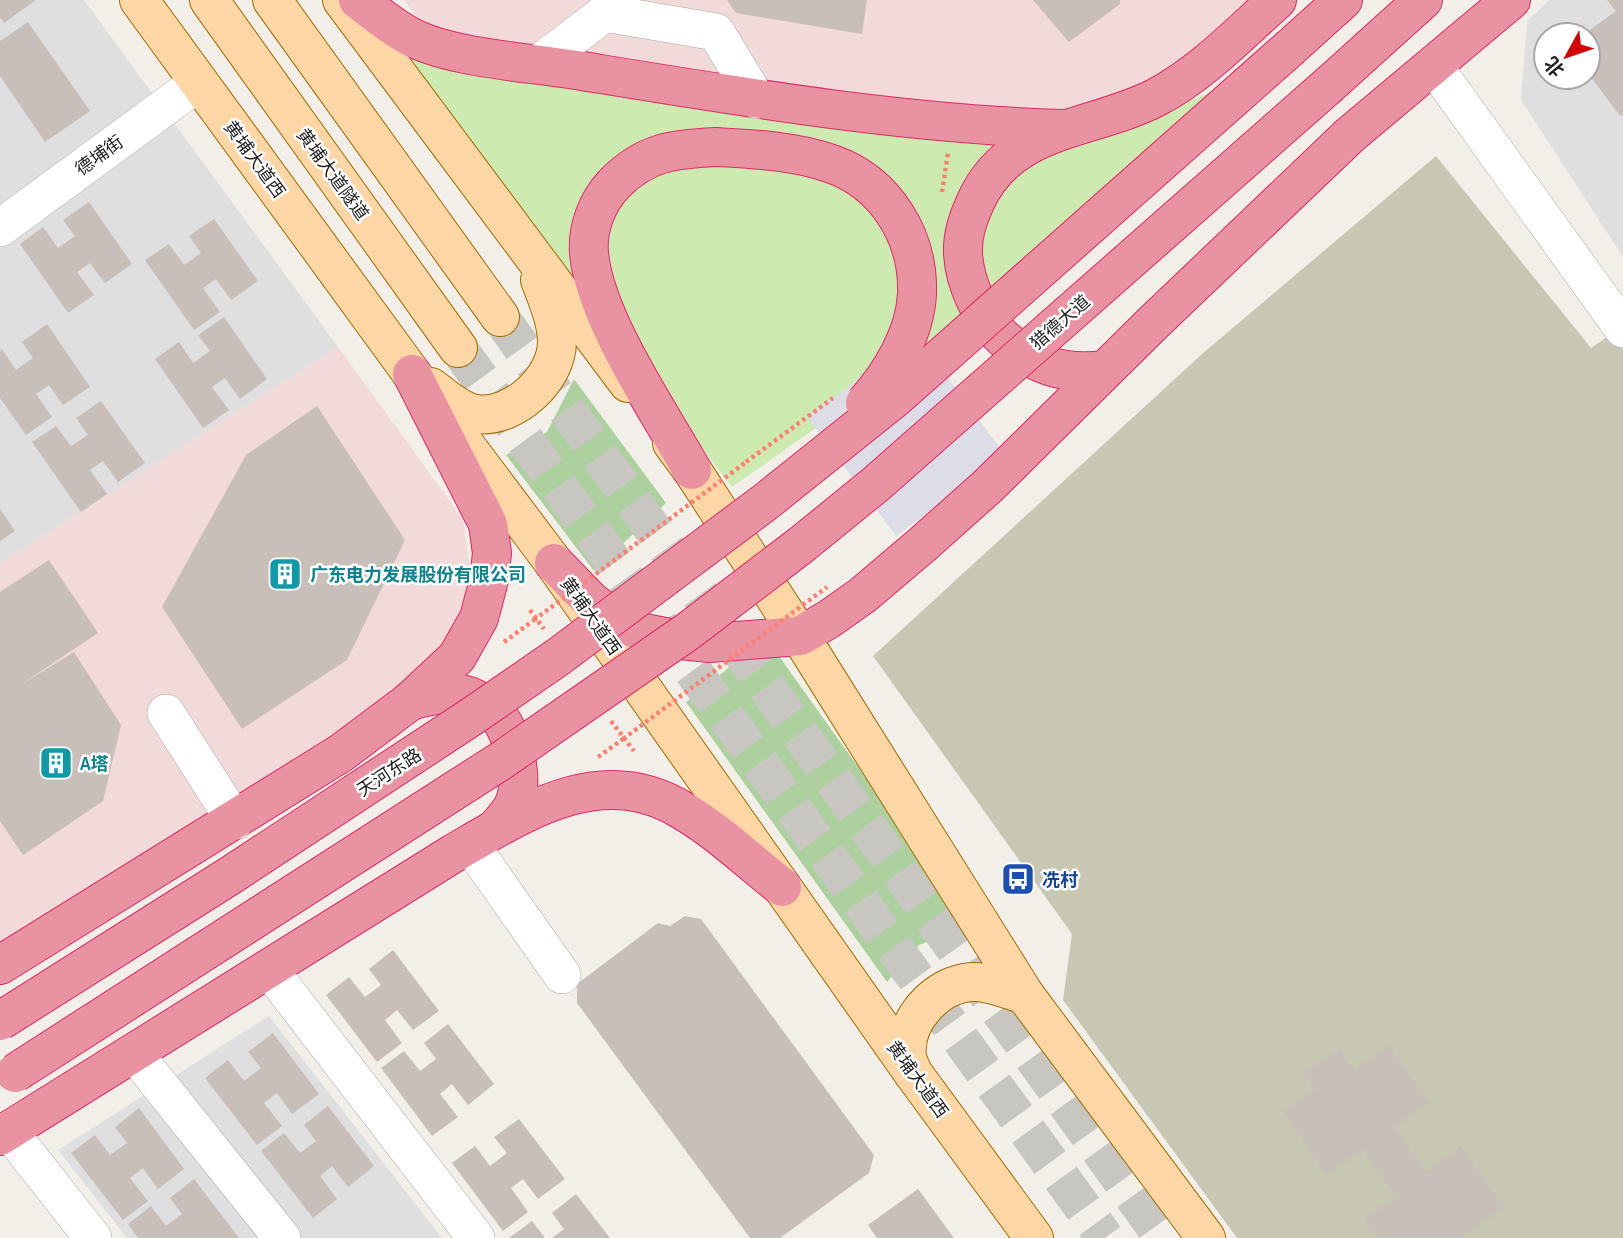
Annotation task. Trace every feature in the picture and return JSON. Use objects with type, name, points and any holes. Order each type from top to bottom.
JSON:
[{"type":"highway","points":[[358,0],[389,24],[417,40],[451,50],[757,100],[979,126],[1063,129]]},
{"type":"highway","points":[[1105,370],[1080,373],[1040,364],[996,331],[972,294],[964,266],[962,242],[967,220],[979,193],[990,176],[1019,150],[1063,129],[1128,111],[1189,77],[1276,0]]},
{"type":"highway","points":[[764,503],[904,390],[1343,0]]},
{"type":"highway","name":"猎德大道","points":[[8,1078],[502,760],[687,632],[876,484],[1423,0]]},
{"type":"highway","points":[[554,563],[591,601],[618,621],[644,633],[710,643],[800,636],[829,619],[863,595],[988,486],[1350,135],[1511,0]]},
{"type":"highway","points":[[692,470],[622,346],[604,307],[589,250],[595,214],[605,194],[636,164],[657,153],[685,148],[757,149],[833,164],[865,182],[888,202],[904,227],[914,260],[917,294],[911,324],[899,357],[868,401],[764,503]]},
{"type":"highway","points":[[1,961],[234,821],[341,753],[411,701],[457,657],[479,618],[489,580],[492,553],[488,524],[412,374]]},
{"type":"highway","name":"天河东路","points":[[0,1021],[242,868],[471,717],[558,657],[764,503]]},
{"type":"highway","points":[[411,701],[442,693],[468,696],[493,710],[513,744],[517,766],[514,805],[483,836]]},
{"type":"highway","points":[[4,1133],[483,836],[561,797],[591,790],[622,790],[655,797],[684,811],[782,887]]},
{"type":"main road","name":"黄埔大道西","points":[[139,0],[412,374],[554,563],[913,1073],[1034,1238]]},
{"type":"main road","name":"黄埔大道隧道","points":[[209,0],[458,348]]},
{"type":"main road","points":[[272,0],[500,317]]},
{"type":"main road","points":[[342,0],[692,470],[800,636],[1025,995],[1206,1238]]},
{"type":"main road","points":[[412,374],[456,406],[474,414],[489,415],[513,407],[531,393],[547,373],[556,354],[557,340],[550,308],[523,241]]},
{"type":"main road","points":[[913,1073],[907,1058],[913,1025],[923,1008],[939,992],[974,982],[1025,995]]},
{"type":"street","points":[[538,64],[605,13],[716,32],[757,100]]},
{"type":"street","points":[[1433,65],[1623,329]]},
{"type":"street","name":"德埔街","points":[[0,228],[198,82]]},
{"type":"street","points":[[166,713],[234,821]]},
{"type":"street","points":[[483,836],[562,975]]},
{"type":"street","points":[[269,970],[476,1238]]},
{"type":"street","points":[[134,1053],[282,1238]]},
{"type":"street","points":[[4,1133],[93,1238]]},
{"type":"path","points":[[497,648],[835,396]]},
{"type":"path","points":[[590,763],[827,587]]},
{"type":"shaded area","points":[[0,0],[84,0],[338,347],[0,564]]},
{"type":"shaded area","points":[[404,0],[1248,0],[1181,64],[1119,100],[1065,117],[955,103],[780,87],[424,27]]},
{"type":"shaded area","points":[[1549,0],[1623,0],[1623,257],[1521,100],[1527,21]]},
{"type":"shaded area","points":[[1436,156],[1591,348],[1623,326],[1623,1238],[1237,1238],[1063,1000],[1072,934],[873,656],[1202,354]]},
{"type":"shaded area","points":[[917,336],[1005,455],[896,536],[807,417]]},
{"type":"shaded area","points":[[338,347],[463,519],[471,578],[451,640],[392,699],[0,946],[0,564]]},
{"type":"shaded area","points":[[269,1016],[442,1238],[127,1238],[58,1150]]},
{"type":"green space","points":[[370,22],[417,50],[1127,127],[1234,82],[921,354],[732,487]]},
{"type":"green space","points":[[574,379],[666,503],[594,571],[506,455],[547,432]]},
{"type":"green space","points":[[766,638],[971,925],[919,945],[887,982],[686,702]]},
{"type":"building","points":[[0,0],[36,0],[4,23],[0,17]]},
{"type":"building","points":[[727,0],[867,0],[862,34],[736,13]]},
{"type":"building","points":[[1033,0],[1120,0],[1120,4],[1069,42]]},
{"type":"building","points":[[1607,0],[1623,0],[1623,114],[1620,116],[1601,91],[1602,21],[1616,11]]},
{"type":"building","points":[[28,22],[90,111],[45,142],[0,76],[0,41]]},
{"type":"building","points":[[89,202],[132,264],[105,283],[90,263],[77,272],[94,295],[68,313],[20,244],[43,227],[58,248],[75,236],[63,220]]},
{"type":"building","points":[[214,219],[258,281],[231,300],[216,279],[203,288],[220,312],[194,330],[145,260],[169,244],[184,265],[201,253],[189,236]]},
{"type":"building","points":[[224,317],[267,379],[240,399],[225,378],[212,387],[229,410],[203,428],[155,359],[179,342],[193,363],[210,351],[198,335]]},
{"type":"building","points":[[47,324],[90,387],[63,405],[49,385],[36,394],[52,417],[26,435],[0,398],[0,351],[2,349],[16,370],[33,358],[22,342]]},
{"type":"building","points":[[101,401],[145,463],[118,482],[103,461],[90,470],[107,494],[81,512],[32,442],[56,426],[71,446],[88,435],[76,418]]},
{"type":"building","name":"广东电力发展股份有限公司","points":[[317,406],[405,540],[347,660],[242,729],[162,607],[246,455]]},
{"type":"building","points":[[0,509],[15,531],[0,541]]},
{"type":"building","name":"A塔","points":[[49,560],[98,633],[19,686],[74,652],[121,725],[103,801],[23,855],[0,821],[0,592]]},
{"type":"building","points":[[685,916],[701,919],[874,1155],[869,1173],[780,1238],[750,1238],[577,1003],[577,984],[658,923],[670,926]]},
{"type":"building","points":[[393,950],[439,1011],[413,1030],[397,1010],[385,1020],[402,1043],[377,1062],[326,995],[349,977],[365,997],[381,985],[369,969]]},
{"type":"building","points":[[448,1024],[494,1084],[468,1105],[452,1084],[440,1094],[458,1117],[432,1136],[381,1068],[404,1051],[420,1071],[436,1059],[424,1043]]},
{"type":"building","points":[[273,1033],[319,1094],[292,1114],[277,1093],[264,1103],[282,1126],[257,1145],[205,1078],[228,1060],[244,1081],[261,1068],[248,1052]]},
{"type":"building","points":[[1389,1046],[1429,1102],[1394,1127],[1426,1172],[1461,1147],[1504,1207],[1463,1238],[1377,1238],[1364,1220],[1396,1197],[1362,1149],[1327,1175],[1283,1112],[1315,1089],[1304,1073],[1339,1049],[1354,1071]]},
{"type":"building","points":[[328,1106],[374,1166],[348,1187],[332,1166],[320,1176],[337,1199],[313,1218],[261,1151],[284,1133],[300,1153],[316,1141],[304,1125]]},
{"type":"building","points":[[139,1108],[184,1169],[158,1189],[143,1168],[130,1178],[148,1201],[123,1220],[71,1153],[95,1135],[110,1155],[127,1143],[115,1127]]},
{"type":"building","points":[[519,1119],[565,1179],[538,1199],[523,1179],[511,1188],[528,1212],[503,1231],[452,1163],[475,1146],[490,1166],[507,1153],[494,1137]]},
{"type":"building","points":[[194,1179],[239,1238],[138,1238],[128,1224],[151,1206],[166,1226],[182,1214],[170,1198]]},
{"type":"building","points":[[918,1189],[954,1238],[877,1238],[868,1225]]},
{"type":"building","points":[[576,1194],[610,1238],[552,1238],[564,1229],[552,1213]]},
{"type":"building","points":[[532,1221],[545,1238],[509,1238]]},
{"type":"tunnel","points":[[500,317],[1163,1238]]},
{"type":"tunnel","points":[[458,348],[1105,1238]]},
{"type":"place","name":"广东电力发展股份有限公司","points":[[285,574]]},
{"type":"place","name":"A塔","points":[[56,763]]},
{"type":"place","name":"冼村","points":[[1018,879]]}]
